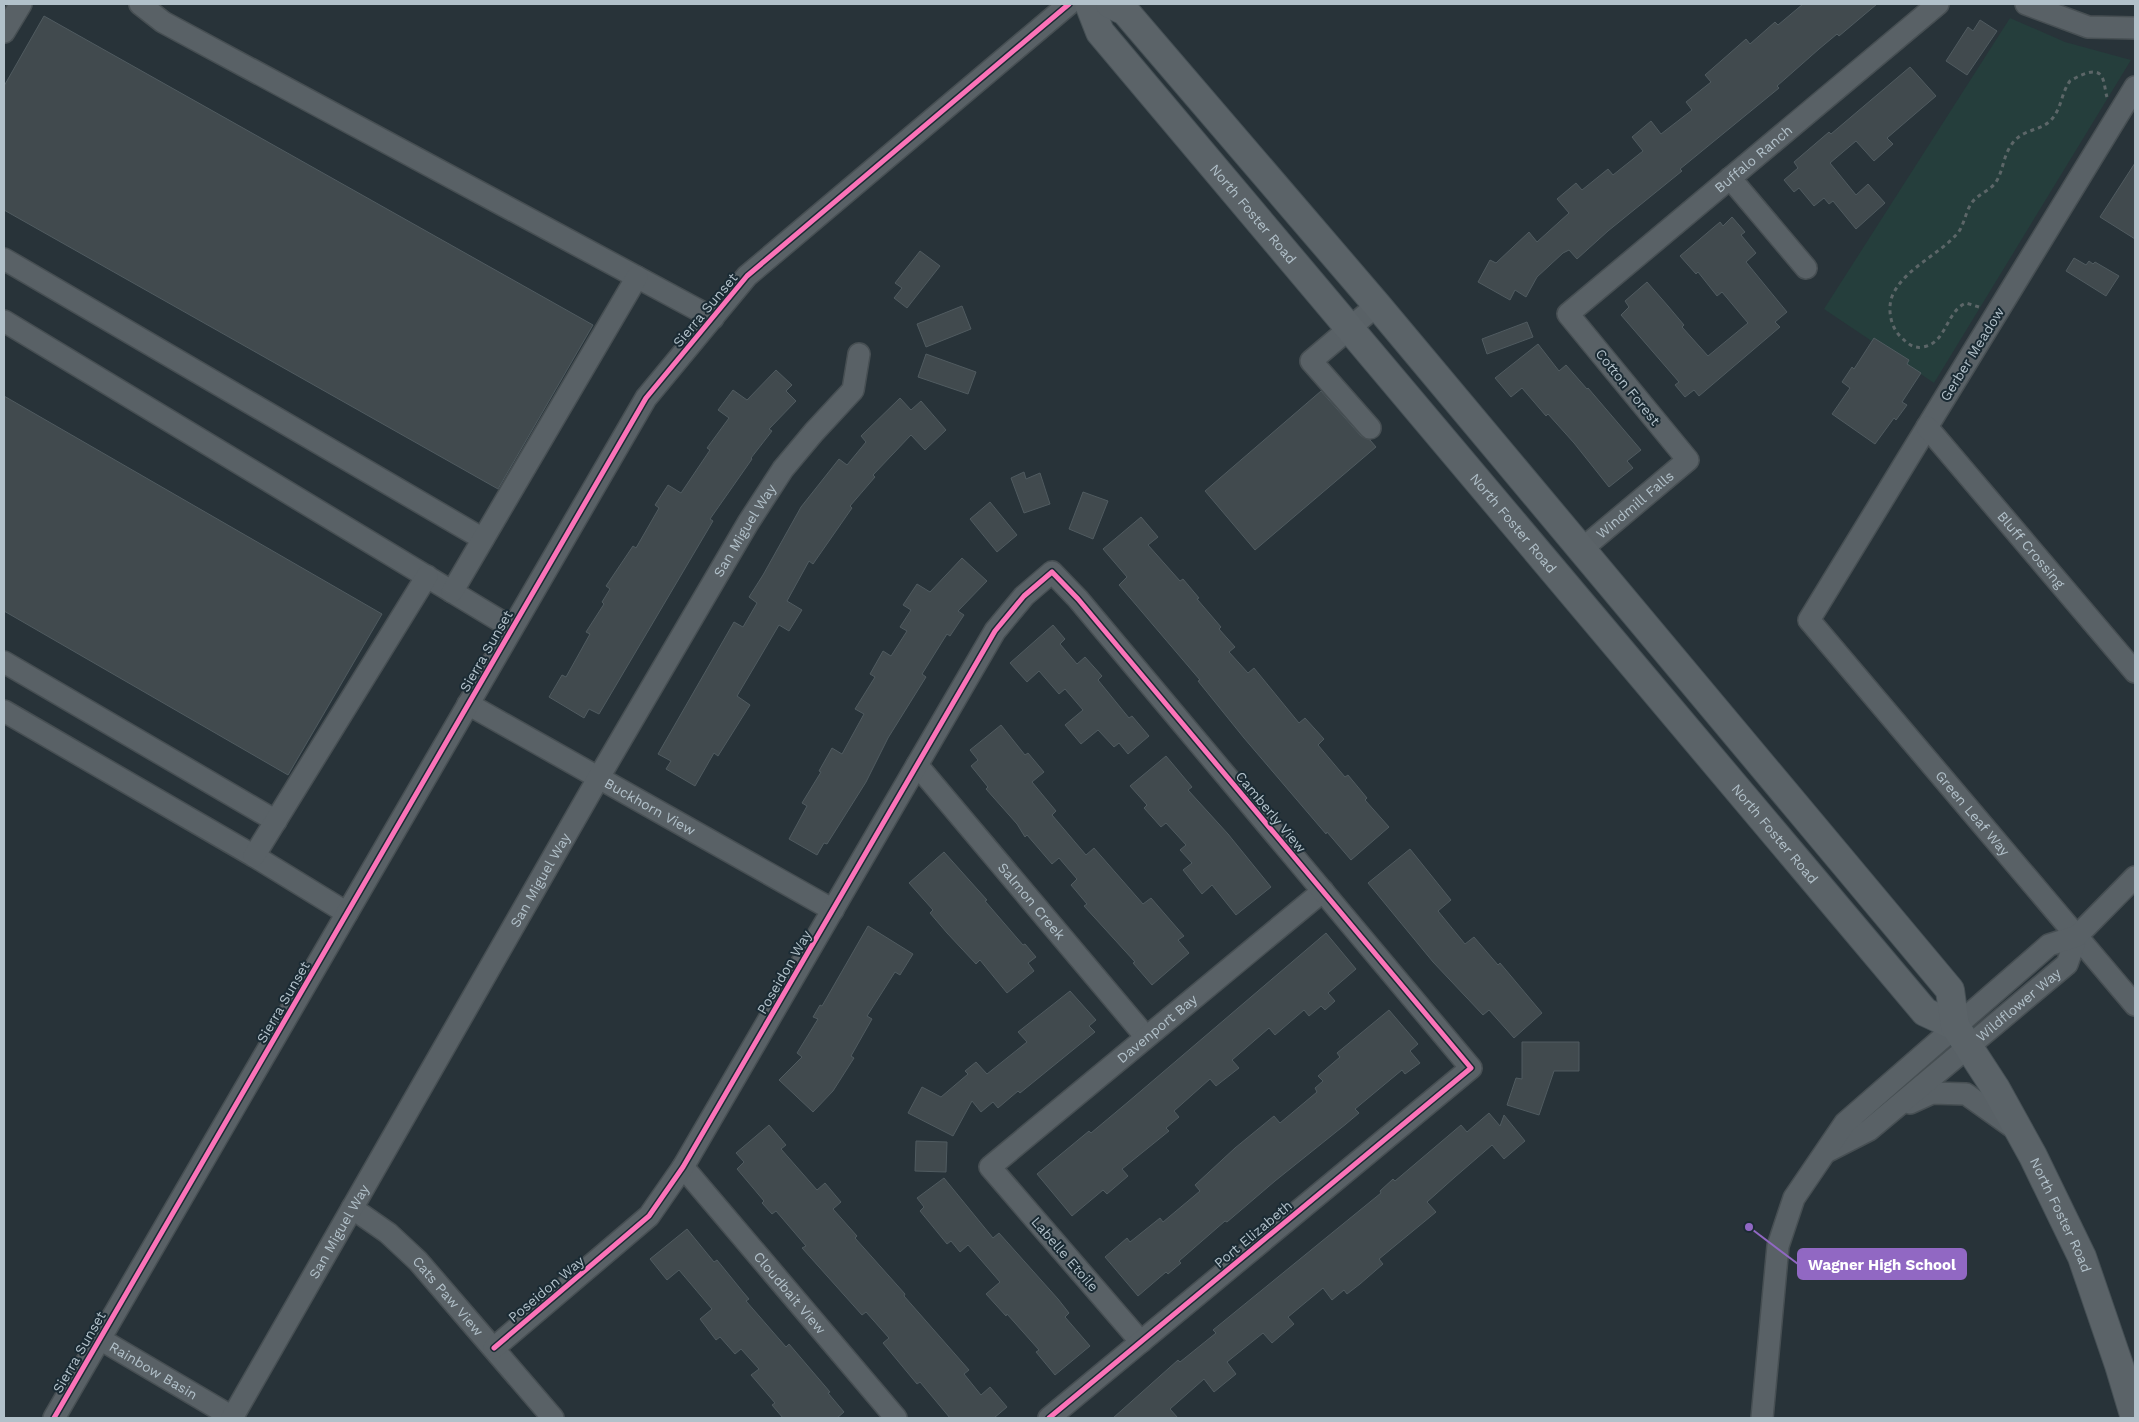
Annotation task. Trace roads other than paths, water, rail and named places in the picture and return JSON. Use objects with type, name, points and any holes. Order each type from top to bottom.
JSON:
[{"type":"main road","name":"North Foster Road","points":[[1089,4],[1100,32],[1925,1012],[1962,1036]]},
{"type":"main road","name":"North Foster Road","points":[[1110,4],[1125,11],[1377,305],[1950,990],[1962,1036],[2021,1133],[2082,1257],[2135,1418]]},
{"type":"street","points":[[4,32],[21,4]]},
{"type":"street","points":[[140,4],[163,22],[713,318]]},
{"type":"street","name":"Sierra Sunset","points":[[54,1418],[646,398],[747,276],[1069,4]]},
{"type":"street","name":"Buffalo Ranch","points":[[1568,314],[1938,4]]},
{"type":"street","points":[[2026,4],[2088,27],[2135,28]]},
{"type":"street","name":"Gerber Meadow","points":[[1809,620],[2135,87]]},
{"type":"street","points":[[1730,178],[1806,268]]},
{"type":"street","points":[[4,259],[483,540]]},
{"type":"street","points":[[452,592],[637,277]]},
{"type":"street","points":[[1370,428],[1311,361],[1377,305]]},
{"type":"street","name":"Cotton Forest","points":[[1568,314],[1688,460]]},
{"type":"street","points":[[4,321],[512,628]]},
{"type":"street","name":"San Miguel Way","points":[[233,1418],[599,778],[748,523],[783,470],[814,432],[853,390],[859,354]]},
{"type":"street","name":"Bluff Crossing","points":[[1927,427],[2135,672]]},
{"type":"street","name":"Windmill Falls","points":[[1582,549],[1688,460]]},
{"type":"street","name":"Poseidon Way","points":[[494,1348],[649,1216],[684,1167],[995,631],[1024,596],[1052,572]]},
{"type":"street","name":"Camberly View","points":[[1052,572],[1078,598],[1471,1068]]},
{"type":"street","points":[[254,856],[426,576]]},
{"type":"street","name":"Green Leaf Way","points":[[1809,620],[2135,1005]]},
{"type":"street","points":[[4,662],[276,820]]},
{"type":"street","name":"Buckhorn View","points":[[468,704],[833,910]]},
{"type":"street","points":[[4,711],[254,856],[347,913]]},
{"type":"street","name":"Salmon Creek","points":[[916,765],[1146,1037]]},
{"type":"street","name":"Wildflower Way","points":[[1962,1036],[2049,944],[2077,936],[2135,877]]},
{"type":"street","name":"Davenport Bay","points":[[990,1166],[1322,890]]},
{"type":"street","points":[[1828,1151],[1869,1130],[1888,1114],[1962,1036]]},
{"type":"street","points":[[1762,1418],[1778,1246],[1794,1198],[1828,1151],[1845,1123],[1962,1036]]},
{"type":"street","name":"Port Elizabeth","points":[[1049,1418],[1471,1068]]},
{"type":"street","points":[[1888,1114],[1932,1093],[1966,1094],[2021,1133]]},
{"type":"street","name":"Labelle Etoile","points":[[990,1166],[1141,1342]]},
{"type":"street","name":"Cloudbait View","points":[[684,1167],[896,1418]]},
{"type":"street","name":"Cats Paw View","points":[[352,1208],[388,1233],[418,1261],[553,1418]]},
{"type":"street","name":"Rainbow Basin","points":[[100,1339],[233,1418]]},
{"type":"place","name":"Wagner High School","points":[[1749,1227]]}]
